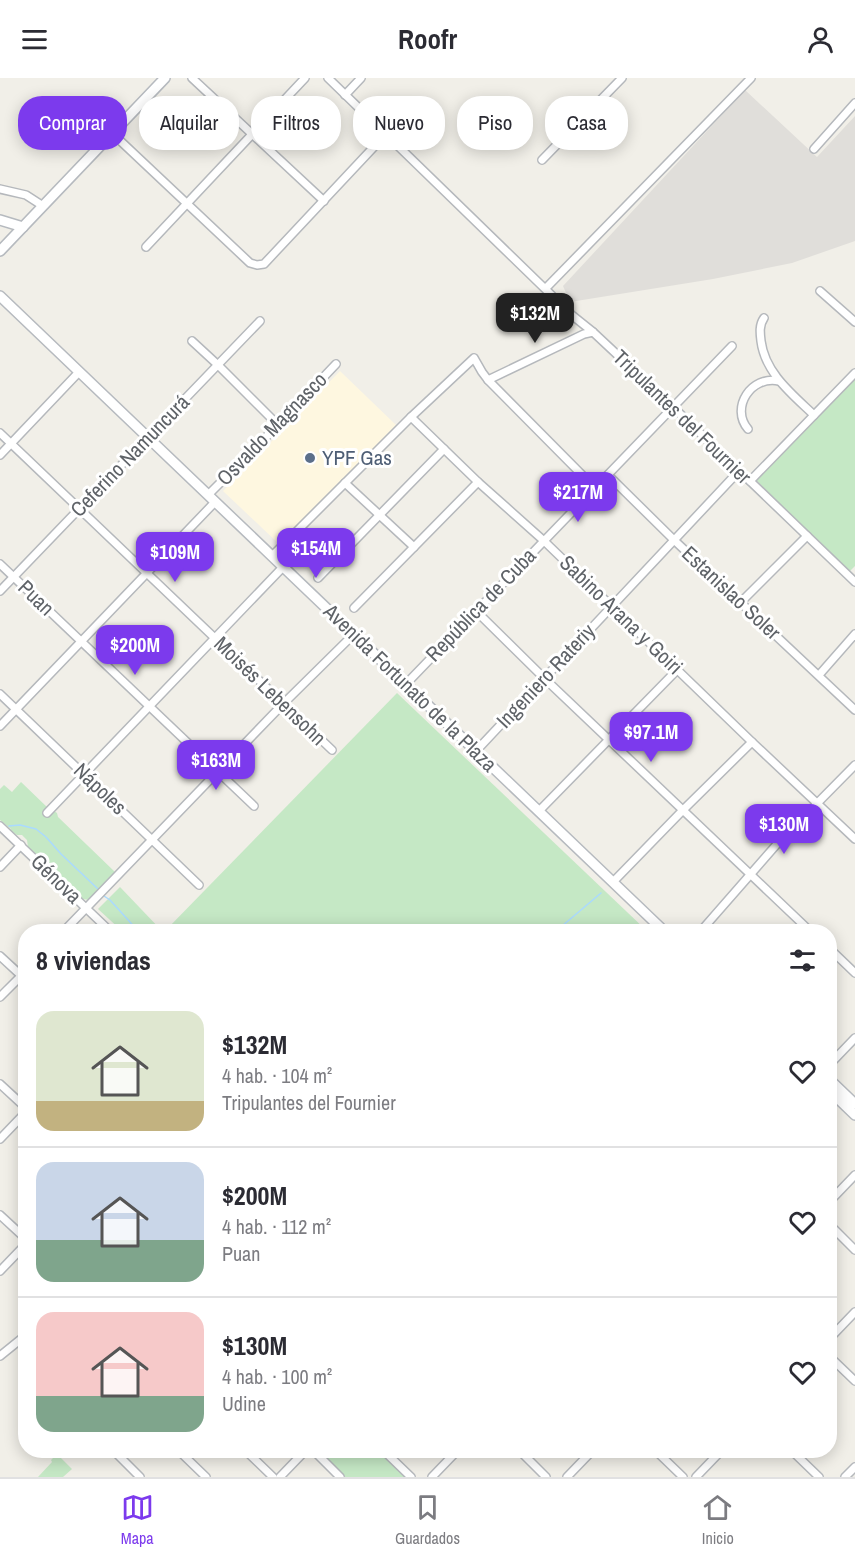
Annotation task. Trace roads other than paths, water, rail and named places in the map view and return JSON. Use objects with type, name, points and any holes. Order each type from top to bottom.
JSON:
[{"type":"main road","points":[[127,117],[165,78]]},
{"type":"main road","points":[[0,251],[96,150]]},
{"type":"main road","points":[[0,220],[23,227]]},
{"type":"main road","name":"Avenida Fortunato de la Plaza","points":[[0,296],[657,924]]},
{"type":"main road","points":[[837,1087],[855,1104]]},
{"type":"main road","points":[[837,1098],[855,1115]]},
{"type":"street","points":[[192,78],[251,133]]},
{"type":"street","points":[[288,96],[305,78]]},
{"type":"street","name":"Tripulantes del Fournier","points":[[327,78],[353,103]]},
{"type":"street","points":[[345,95],[361,78]]},
{"type":"street","points":[[542,160],[622,78]]},
{"type":"street","points":[[546,288],[751,78]]},
{"type":"street","points":[[814,149],[855,103]]},
{"type":"street","points":[[146,247],[251,135]]},
{"type":"street","points":[[127,147],[250,263],[257,265],[264,264],[371,150]]},
{"type":"street","points":[[269,150],[324,201]]},
{"type":"street","name":"Tripulantes del Fournier","points":[[403,150],[573,316],[672,406],[855,582]]},
{"type":"street","points":[[0,189],[26,195],[43,206]]},
{"type":"street","points":[[820,291],[855,322]]},
{"type":"street","points":[[764,318],[760,327],[762,350],[766,360],[778,381],[814,415]]},
{"type":"street","name":"Ceferino Namuncurá","points":[[0,591],[260,321]]},
{"type":"street","points":[[488,380],[592,332]]},
{"type":"street","points":[[192,341],[278,425]]},
{"type":"street","name":"República de Cuba","points":[[406,684],[732,345]]},
{"type":"street","points":[[272,556],[411,417],[474,358],[488,380],[595,488]]},
{"type":"street","name":"Osvaldo Magnasco","points":[[0,726],[146,573],[211,498],[336,364]]},
{"type":"street","points":[[0,455],[79,372]]},
{"type":"street","points":[[750,481],[855,373]]},
{"type":"street","points":[[748,429],[743,424],[740,413],[742,402],[748,391],[766,381],[778,381]]},
{"type":"street","name":"Sabino Arana y Goiri","points":[[411,417],[855,839]]},
{"type":"street","name":"Moisés Lebensohn","points":[[0,433],[332,750]]},
{"type":"street","points":[[318,578],[444,449]]},
{"type":"street","name":"Ingeniero Rateriy","points":[[476,751],[739,471]]},
{"type":"street","name":"Estanislao Soler","points":[[608,475],[855,710]]},
{"type":"street","points":[[354,608],[478,482]]},
{"type":"street","points":[[345,483],[414,547]]},
{"type":"street","points":[[741,602],[807,536]]},
{"type":"street","name":"Puan","points":[[0,564],[254,806]]},
{"type":"street","points":[[48,813],[283,567]]},
{"type":"street","points":[[476,611],[803,924]]},
{"type":"street","points":[[71,924],[283,704],[354,634]]},
{"type":"street","points":[[819,675],[855,634]]},
{"type":"street","points":[[539,811],[678,669]]},
{"type":"street","name":"Nápoles","points":[[0,694],[199,885]]},
{"type":"street","points":[[613,882],[752,742]]},
{"type":"street","points":[[706,924],[777,844],[855,765]]},
{"type":"street","name":"Génova","points":[[0,826],[103,924]]},
{"type":"street","points":[[0,867],[21,845]]},
{"type":"street","points":[[0,956],[18,970]]},
{"type":"street","points":[[837,956],[855,973]]},
{"type":"street","points":[[0,997],[18,980]]},
{"type":"street","points":[[837,1057],[855,1038]]},
{"type":"street","points":[[0,1084],[18,1102]]},
{"type":"street","points":[[0,1139],[18,1119]]},
{"type":"street","points":[[837,1194],[855,1175]]},
{"type":"street","points":[[0,1215],[18,1232]]},
{"type":"street","points":[[837,1233],[855,1250]]},
{"type":"street","points":[[0,1271],[18,1252]]},
{"type":"street","points":[[837,1331],[855,1312]]},
{"type":"street","points":[[2,1351],[18,1340]]},
{"type":"street","points":[[837,1364],[855,1381]]},
{"type":"street","points":[[123,1458],[140,1477]]},
{"type":"street","points":[[186,1458],[206,1477]]},
{"type":"street","points":[[253,1458],[273,1477]]},
{"type":"street","points":[[280,1477],[298,1458]]},
{"type":"street","points":[[321,1458],[340,1477]]},
{"type":"street","points":[[391,1458],[411,1477]]},
{"type":"street","points":[[432,1477],[449,1458]]},
{"type":"street","points":[[527,1458],[546,1477]]},
{"type":"street","points":[[567,1477],[585,1458]]},
{"type":"street","points":[[663,1458],[683,1477]]},
{"type":"street","points":[[696,1477],[714,1458]]},
{"type":"street","points":[[799,1458],[819,1477]]},
{"type":"street","points":[[845,1477],[855,1467]]},
{"type":"waterway","points":[[9,826],[20,825],[36,829],[98,889]]},
{"type":"waterway","points":[[564,924],[601,893]]},
{"type":"waterway","points":[[104,896],[132,924]]},
{"type":"place","name":"YPF Gas","points":[[310,458]]}]
